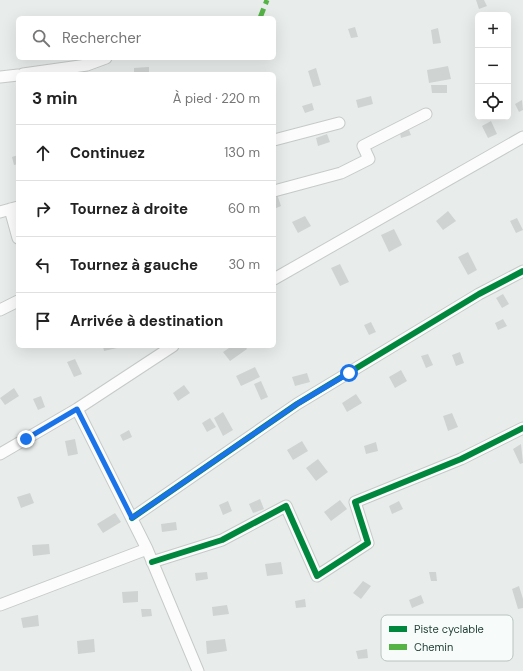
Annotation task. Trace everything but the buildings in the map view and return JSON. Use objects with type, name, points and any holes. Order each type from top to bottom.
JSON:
[{"type":"street","points":[[37,72],[87,65],[101,60]]},
{"type":"street","points":[[0,77],[16,75]]},
{"type":"street","points":[[276,190],[341,172],[369,159],[363,146],[426,114]]},
{"type":"street","points":[[276,139],[339,123]]},
{"type":"street","points":[[276,278],[523,137]]},
{"type":"street","points":[[9,209],[16,232]]},
{"type":"street","points":[[132,518],[297,404],[478,294],[523,270]]},
{"type":"street","points":[[0,310],[16,302]]},
{"type":"street","points":[[0,454],[77,409],[170,348]]},
{"type":"street","points":[[77,409],[147,549],[198,671]]},
{"type":"street","points":[[152,562],[222,540],[286,506],[317,576],[368,543],[355,502],[461,459],[523,428]]},
{"type":"street","points":[[0,605],[147,549]]},
{"type":"marked path","points":[[261,16],[267,0]]},
{"type":"cycle path","points":[[132,518],[297,404],[479,294],[523,271]]},
{"type":"cycle path","points":[[152,562],[222,540],[286,506],[317,576],[368,543],[355,502],[461,459],[523,428]]},
{"type":"route","points":[[26,439],[77,409],[132,518],[297,404],[349,373]]}]
